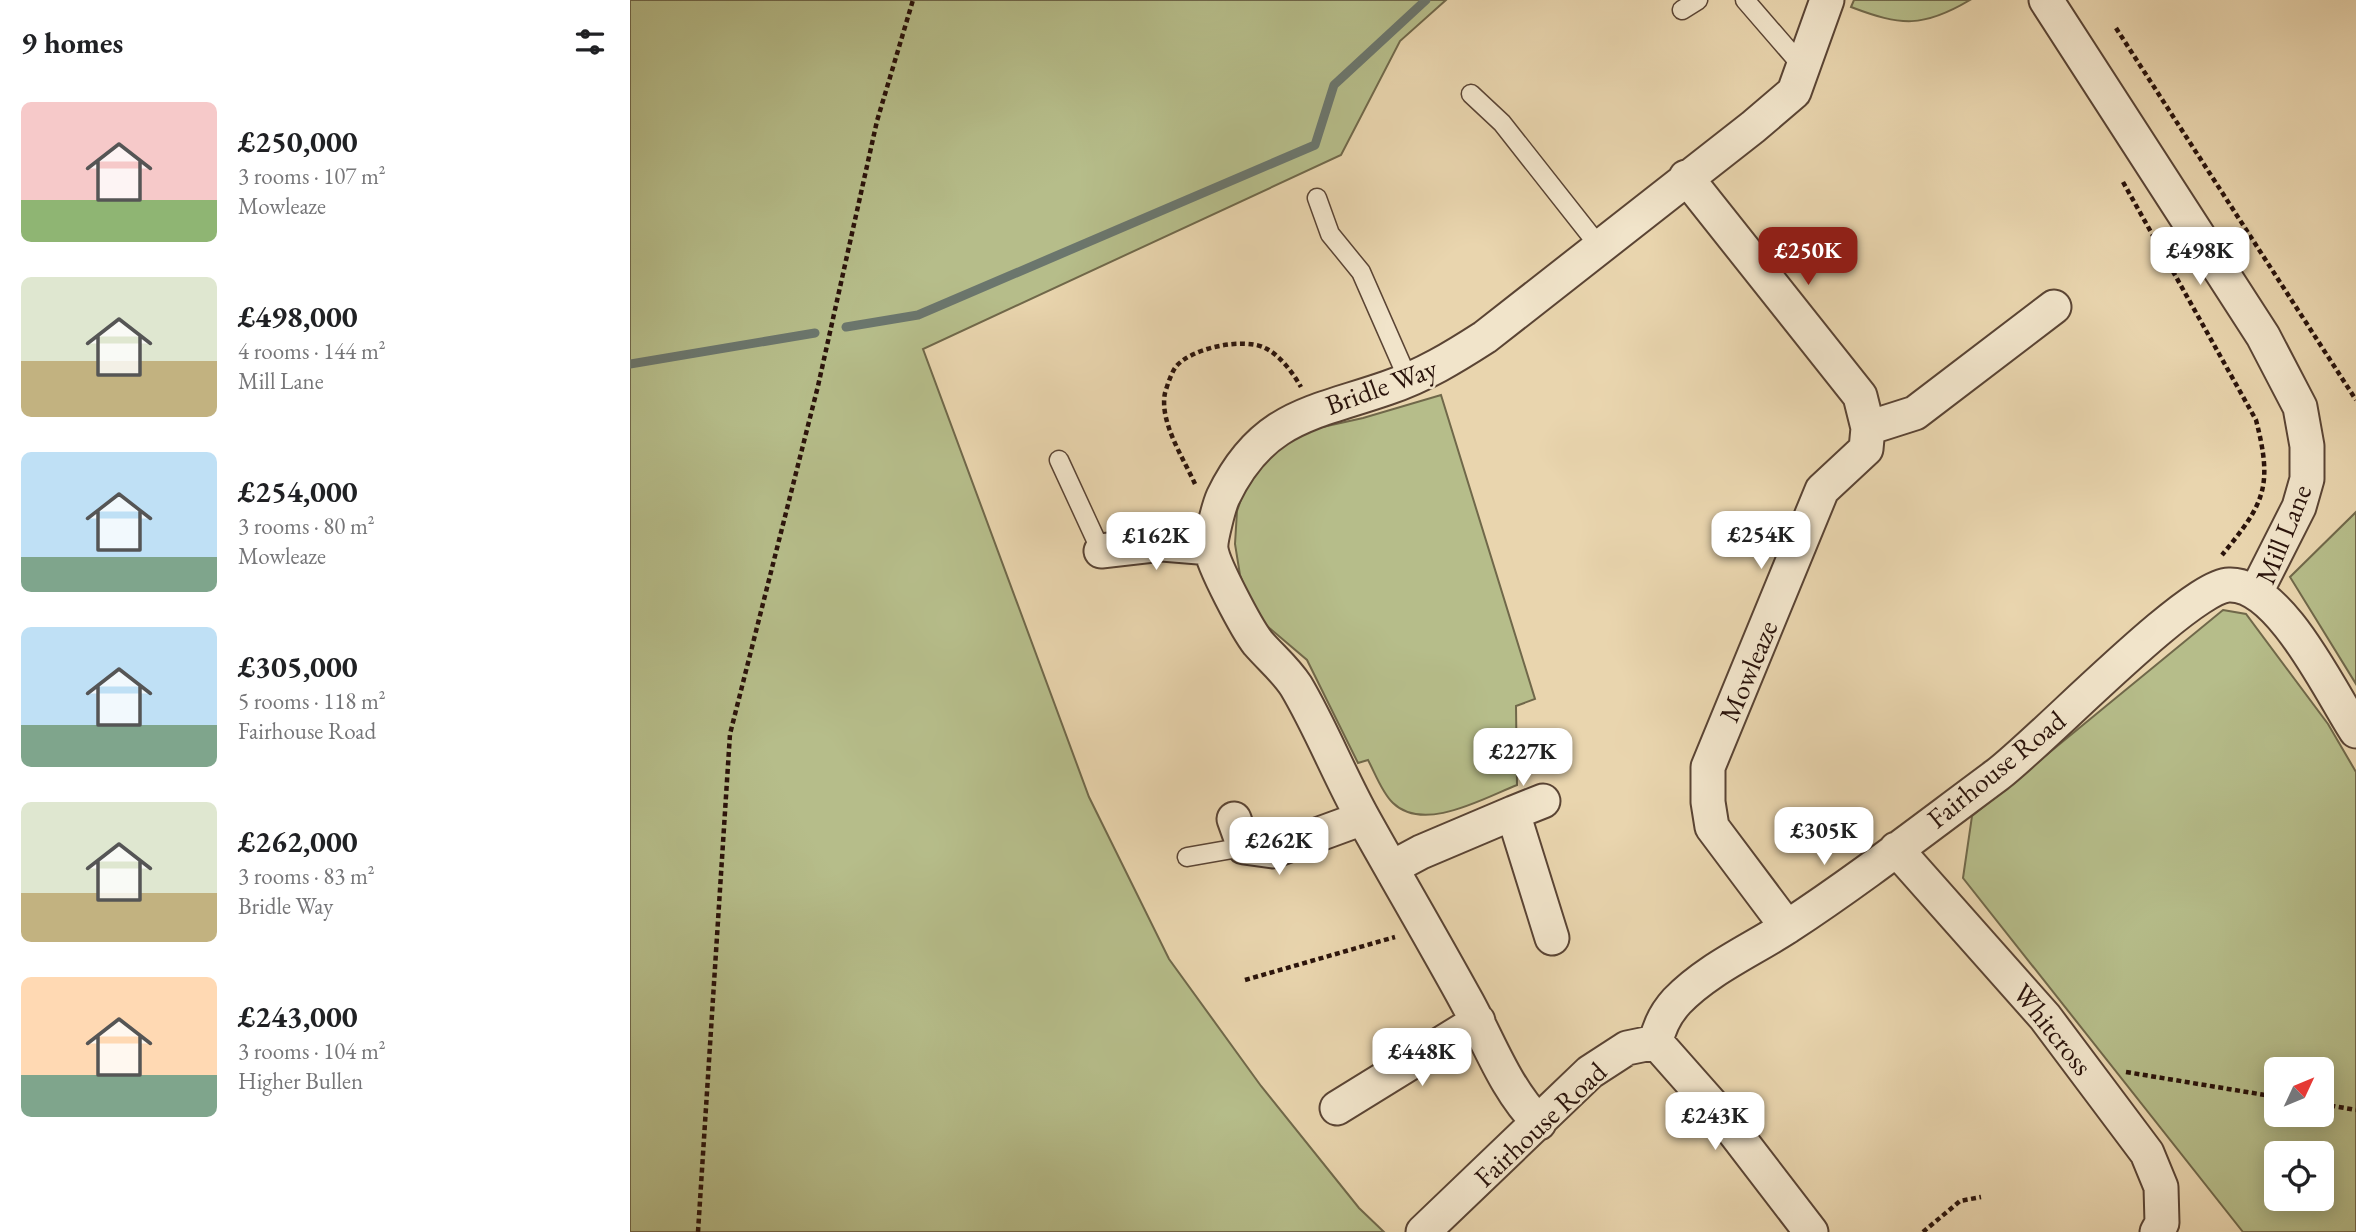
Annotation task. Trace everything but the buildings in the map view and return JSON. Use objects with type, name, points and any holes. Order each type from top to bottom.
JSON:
[{"type":"street","name":"Bridle Way","points":[[1211,548],[1220,508],[1242,465],[1266,439],[1290,421],[1442,365],[1485,337],[1794,92],[1827,0]]},
{"type":"street","name":"Mill Lane","points":[[2046,0],[2263,336],[2300,407],[2308,446],[2307,478],[2299,507],[2256,592],[2276,608],[2356,731]]},
{"type":"street","points":[[1686,177],[1860,396],[1868,428],[1915,413],[2054,307]]},
{"type":"street","name":"Mowleaze","points":[[1787,927],[1712,827],[1707,802],[1708,766],[1822,490],[1866,449],[1868,428]]},
{"type":"street","points":[[1101,551],[1162,544],[1211,548],[1236,605],[1258,643],[1278,660],[1296,687],[1363,818],[1478,1021],[1502,1074],[1539,1123]]},
{"type":"street","points":[[2220,586],[2231,584],[2256,592]]},
{"type":"street","name":"Fairhouse Road","points":[[1423,1232],[1590,1072],[1627,1048],[1656,1042],[1660,1025],[1677,1001],[1724,964],[1787,927],[2003,770],[2168,621],[2220,586]]},
{"type":"street","points":[[1393,867],[1420,852],[1543,801]]},
{"type":"street","points":[[1513,813],[1552,938]]},
{"type":"street","points":[[1239,833],[1273,851],[1363,818]]},
{"type":"street","name":"Whitcross","points":[[1896,849],[2045,1017],[2147,1153],[2161,1186],[2162,1223],[2157,1232]]},
{"type":"street","points":[[1337,1108],[1478,1021]]},
{"type":"street","points":[[1656,1042],[1725,1120],[1811,1232]]},
{"type":"lane","points":[[1682,10],[1698,0]]},
{"type":"lane","points":[[1745,0],[1804,67]]},
{"type":"lane","points":[[1471,94],[1502,123],[1599,246]]},
{"type":"lane","points":[[1317,198],[1330,234],[1361,272],[1408,379]]},
{"type":"lane","points":[[1059,460],[1101,551]]},
{"type":"lane","points":[[1187,857],[1239,833]]},
{"type":"path","points":[[698,1232],[730,734],[818,386],[877,121],[913,0]]},
{"type":"path","points":[[2116,28],[2356,400]]},
{"type":"path","points":[[2122,179],[2256,420],[2264,451],[2263,495],[2244,529],[2218,560],[2220,586]]},
{"type":"path","points":[[1220,508],[1200,495],[1166,416],[1165,394],[1176,367],[1191,356],[1235,342],[1265,348],[1291,370],[1315,411]]},
{"type":"path","points":[[1245,980],[1426,928]]},
{"type":"path","points":[[2099,1086],[2120,1071],[2264,1095]]},
{"type":"path","points":[[2334,1106],[2356,1110]]},
{"type":"path","points":[[1923,1232],[1960,1201],[1982,1198]]},
{"type":"green space","points":[[630,0],[1446,0],[1400,41],[1341,155],[923,349],[1089,797],[1169,959],[1261,1086],[1359,1208],[1384,1232],[630,1232]]},
{"type":"green space","points":[[1854,0],[1970,0],[1939,16],[1925,20],[1898,21],[1851,7]]},
{"type":"green space","points":[[1441,395],[1535,699],[1516,706],[1517,785],[1454,810],[1421,815],[1406,811],[1389,799],[1368,760],[1358,763],[1307,660],[1267,626],[1253,608],[1240,575],[1235,544],[1237,511],[1247,482],[1274,452],[1309,430],[1363,418]]},
{"type":"green space","points":[[2356,512],[2356,684],[2290,577]]},
{"type":"green space","points":[[2223,610],[2246,614],[2328,724],[2356,772],[2356,1232],[2243,1232],[1963,878],[1972,816]]},
{"type":"waterway","points":[[846,327],[918,315],[1315,145],[1334,85],[1426,0]]},
{"type":"waterway","points":[[630,364],[815,333]]}]
